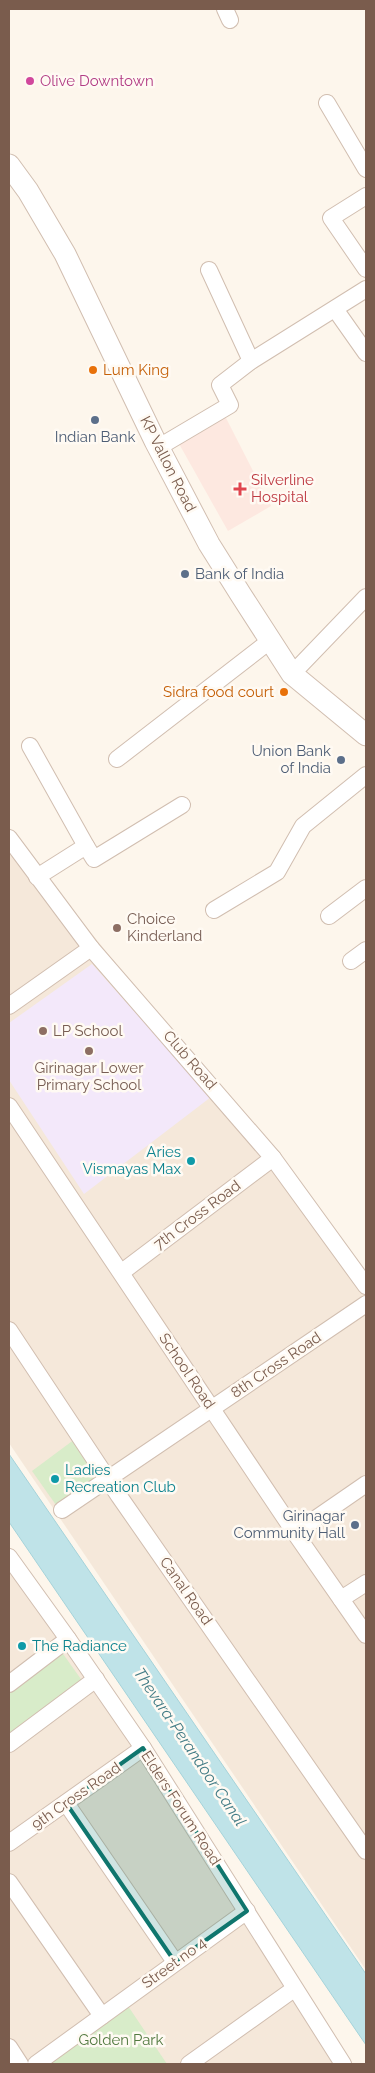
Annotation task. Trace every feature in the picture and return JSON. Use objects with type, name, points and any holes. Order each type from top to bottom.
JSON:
[{"type":"street","points":[[327,103],[366,168]]},
{"type":"street","name":"KP Vallon Road","points":[[9,165],[28,191],[65,254],[159,447],[210,544],[292,674],[366,735]]},
{"type":"street","points":[[366,196],[331,218],[366,269]]},
{"type":"street","points":[[209,270],[251,360]]},
{"type":"street","points":[[159,447],[230,405],[220,386],[251,360],[366,290]]},
{"type":"street","points":[[335,309],[366,353]]},
{"type":"street","points":[[292,674],[366,597]]},
{"type":"street","points":[[117,759],[271,640]]},
{"type":"street","points":[[30,746],[94,859],[182,805]]},
{"type":"street","points":[[214,910],[277,872],[303,826],[366,775]]},
{"type":"street","points":[[37,877],[86,846]]},
{"type":"street","name":"Club Road","points":[[12,849],[37,877],[91,948],[273,1158],[364,1279]]},
{"type":"street","points":[[329,916],[366,888]]},
{"type":"street","points":[[9,1006],[91,948]]},
{"type":"street","points":[[351,961],[366,950]]},
{"type":"street","name":"School Road","points":[[9,1106],[122,1272],[295,1533],[366,1634]]},
{"type":"street","name":"7th Cross Road","points":[[122,1272],[273,1158]]},
{"type":"street","name":"8th Cross Road","points":[[62,1510],[366,1304]]},
{"type":"street","name":"Canal Road","points":[[9,1330],[108,1480],[366,1851]]},
{"type":"street","points":[[295,1533],[366,1484]]},
{"type":"street","name":"Elders Forum Road","points":[[9,1557],[143,1748],[343,2064]]},
{"type":"street","points":[[341,1599],[366,1583]]},
{"type":"street","points":[[9,1684],[68,1639]]},
{"type":"street","points":[[9,1744],[96,1679]]},
{"type":"street","name":"9th Cross Road","points":[[9,1843],[143,1748]]},
{"type":"street","points":[[66,1803],[175,1962]]},
{"type":"street","points":[[9,1882],[102,2016]]},
{"type":"street","name":"Street no 4","points":[[36,2064],[247,1911]]},
{"type":"street","points":[[189,2064],[294,1989]]},
{"type":"street","points":[[9,2048],[20,2064]]},
{"type":"highlighted area","points":[[143,1748],[247,1911],[175,1962],[66,1803]]},
{"type":"shaded area","points":[[225,416],[271,506],[228,531],[178,442]]},
{"type":"shaded area","points":[[9,831],[366,1274],[366,1970],[9,1443]]},
{"type":"shaded area","name":"Girinagar Lower Primary School","points":[[92,964],[211,1097],[84,1194],[9,1080],[9,1023]]},
{"type":"shaded area","points":[[9,1565],[349,2064],[9,2064]]},
{"type":"green space","points":[[75,1439],[100,1477],[56,1505],[32,1471]]},
{"type":"green space","points":[[61,1651],[83,1682],[9,1738],[9,1690]]},
{"type":"green space","name":"Golden Park","points":[[128,2006],[167,2064],[43,2064]]},
{"type":"water","name":"Thevara-Perandoor Canal","points":[[9,1454],[366,1974],[366,2045],[9,1522]]},
{"type":"place","name":"Olive Downtown","points":[[30,81]]},
{"type":"place","name":"Lum King","points":[[93,370]]},
{"type":"place","name":"Indian Bank","points":[[95,420]]},
{"type":"place","name":"Silverline Hospital","points":[[240,489]]},
{"type":"place","name":"Bank of India","points":[[185,574]]},
{"type":"place","name":"Sidra food court","points":[[284,692]]},
{"type":"place","name":"Union Bank of India","points":[[341,760]]},
{"type":"place","name":"Choice Kinderland","points":[[117,928]]},
{"type":"place","name":"LP School","points":[[43,1031]]},
{"type":"place","name":"Girinagar Lower Primary School","points":[[89,1051]]},
{"type":"place","name":"Aries Vismayas Max","points":[[191,1161]]},
{"type":"place","name":"Ladies Recreation Club","points":[[55,1479]]},
{"type":"place","name":"Girinagar Community Hall","points":[[355,1525]]},
{"type":"place","name":"The Radiance","points":[[22,1646]]}]
